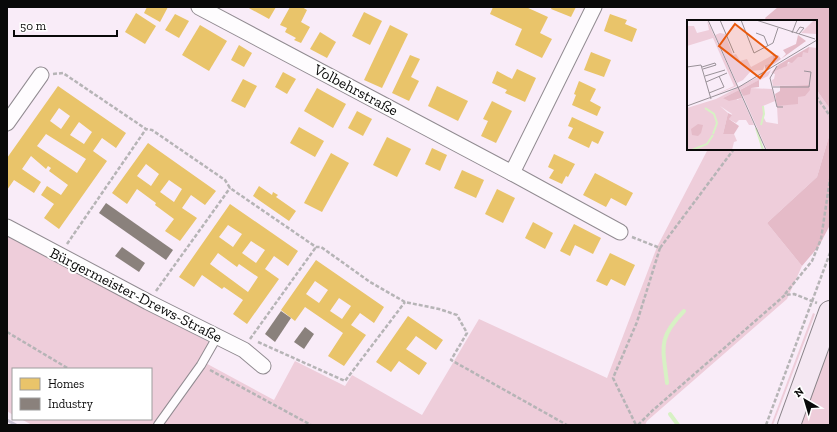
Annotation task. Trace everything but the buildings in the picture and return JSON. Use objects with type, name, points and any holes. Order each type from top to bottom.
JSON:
[{"type":"main road","points":[[789,425],[821,307]]},
{"type":"street","name":"Volbehrstraße","points":[[199,7],[620,232]]},
{"type":"street","points":[[512,173],[594,7]]},
{"type":"street","points":[[7,123],[40,75]]},
{"type":"street","name":"Bürgermeister-Drews-Straße","points":[[7,227],[59,256],[217,338],[247,344],[263,366]]},
{"type":"lane","points":[[158,425],[201,365],[217,338]]},
{"type":"path","points":[[40,75],[64,73],[146,129],[152,130],[225,180],[230,188],[316,247],[321,247],[370,282],[405,302],[439,309],[457,315],[467,333],[451,360],[567,425]]},
{"type":"path","points":[[817,97],[830,116]]},
{"type":"path","points":[[59,256],[146,129]]},
{"type":"path","points":[[733,150],[660,248],[638,322],[613,378],[637,425],[785,295],[812,261],[821,239],[830,179]]},
{"type":"path","points":[[148,302],[230,188]]},
{"type":"path","points":[[620,232],[660,248]]},
{"type":"path","points":[[316,247],[247,344],[345,381],[405,302]]},
{"type":"path","points":[[766,425],[821,307],[830,253]]},
{"type":"path","points":[[785,295],[794,294],[821,307]]},
{"type":"path","points":[[7,332],[67,368]]},
{"type":"path","points":[[201,365],[311,425]]},
{"type":"shaded area","points":[[778,7],[830,7],[830,109],[817,90],[817,20],[766,20],[765,18]]},
{"type":"shaded area","points":[[817,90],[830,109],[830,133],[817,177],[767,223],[802,266],[787,299],[647,421],[645,425],[32,425],[23,420],[152,420],[152,368],[12,368],[12,414],[7,411],[7,235],[209,342],[200,360],[274,400],[295,361],[345,386],[352,375],[422,415],[479,319],[607,378],[657,247],[707,150],[817,150]]},
{"type":"shaded area","points":[[830,133],[830,225],[819,246],[802,266],[767,223],[817,177]]},
{"type":"shaded area","points":[[813,313],[815,314],[773,425],[771,425]]},
{"type":"shaded area","points":[[830,348],[830,425],[796,425]]},
{"type":"waterway","points":[[667,383],[664,360],[664,344],[669,329],[684,311]]},
{"type":"waterway","points":[[670,414],[678,425]]},
{"type":"railway","points":[[7,420],[16,425]]}]
